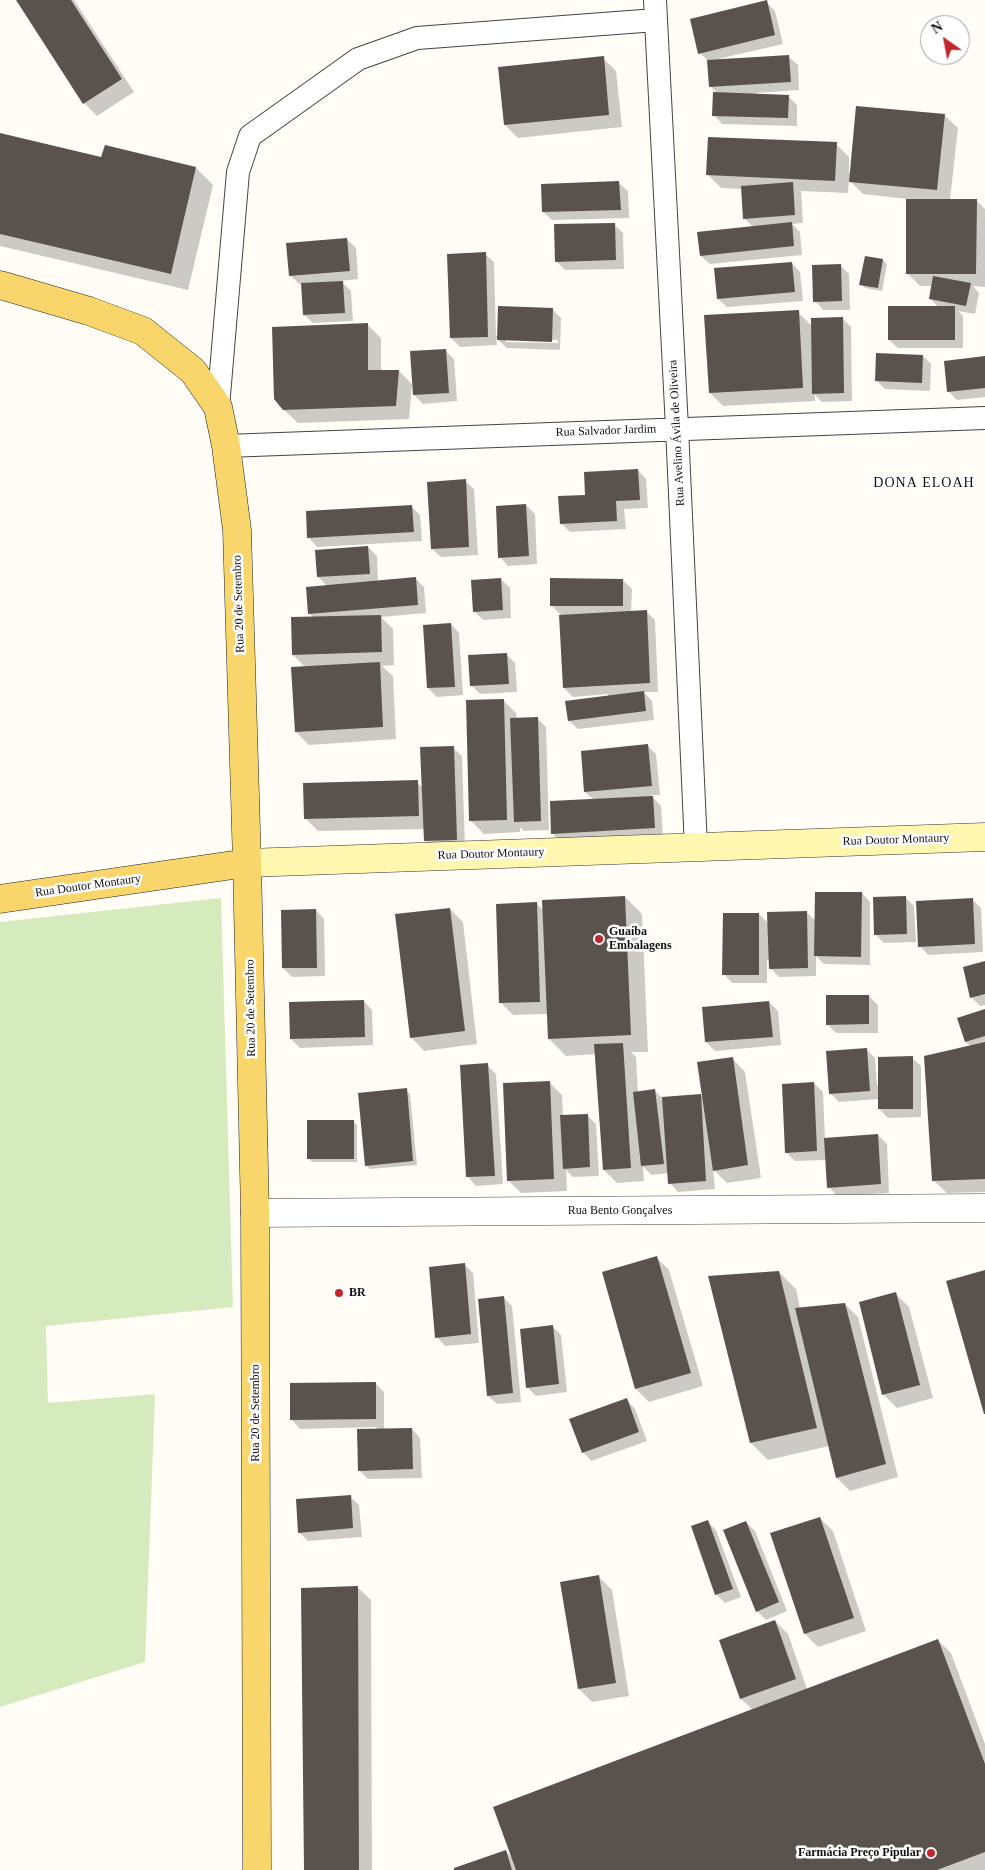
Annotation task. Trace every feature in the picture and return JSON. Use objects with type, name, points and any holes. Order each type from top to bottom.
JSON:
[{"type":"main road","name":"Rua 20 de Setembro","points":[[0,285],[89,311],[143,331],[193,371],[218,406],[226,446],[237,530],[248,863],[255,1213],[257,1870]]},
{"type":"main road","name":"Rua Doutor Montaury","points":[[0,899],[248,863],[985,837]]},
{"type":"street","points":[[218,406],[238,172],[250,136],[358,59],[417,38],[655,10]]},
{"type":"street","name":"Rua Avelino Ávila de Oliveira","points":[[655,10],[677,428],[696,847]]},
{"type":"street","name":"Rua Salvador Jardim","points":[[226,446],[985,418]]},
{"type":"street","name":"Rua Bento Gonçalves","points":[[255,1213],[985,1208]]},
{"type":"green space","points":[[221,898],[233,1307],[46,1326],[48,1403],[155,1394],[145,1662],[0,1707],[0,922]]},
{"type":"building","points":[[16,0],[71,0],[122,79],[83,104]]},
{"type":"building","points":[[767,0],[775,35],[698,54],[690,19]]},
{"type":"building","points":[[789,55],[791,82],[709,87],[707,60]]},
{"type":"building","points":[[604,56],[609,115],[504,125],[498,67]]},
{"type":"building","points":[[713,92],[789,95],[788,118],[712,116]]},
{"type":"building","points":[[856,106],[945,114],[937,190],[849,182]]},
{"type":"building","points":[[0,133],[101,157],[105,145],[196,167],[171,274],[0,234]]},
{"type":"building","points":[[708,137],[837,142],[835,181],[706,175]]},
{"type":"building","points":[[619,181],[621,210],[542,212],[541,184]]},
{"type":"building","points":[[793,182],[795,215],[743,219],[741,186]]},
{"type":"building","points":[[906,199],[977,199],[976,274],[906,274]]},
{"type":"building","points":[[792,222],[794,246],[700,256],[697,232]]},
{"type":"building","points":[[615,223],[616,260],[555,262],[554,224]]},
{"type":"building","points":[[347,238],[350,271],[289,276],[286,243]]},
{"type":"building","points":[[486,252],[488,337],[450,338],[447,254]]},
{"type":"building","points":[[865,256],[883,259],[878,288],[859,285]]},
{"type":"building","points":[[792,262],[795,292],[717,299],[714,268]]},
{"type":"building","points":[[841,264],[842,301],[813,302],[812,265]]},
{"type":"building","points":[[933,276],[971,283],[966,306],[929,299]]},
{"type":"building","points":[[343,281],[345,313],[303,315],[301,283]]},
{"type":"building","points":[[498,306],[553,308],[552,342],[497,340]]},
{"type":"building","points":[[888,306],[955,306],[955,340],[888,340]]},
{"type":"building","points":[[799,310],[803,388],[709,393],[704,315]]},
{"type":"building","points":[[843,317],[844,393],[812,394],[811,318]]},
{"type":"building","points":[[368,323],[368,370],[399,370],[396,406],[283,410],[274,399],[272,327]]},
{"type":"building","points":[[446,349],[449,393],[413,395],[410,351]]},
{"type":"building","points":[[876,353],[923,355],[922,383],[875,381]]},
{"type":"building","points":[[985,356],[985,388],[947,392],[944,361]]},
{"type":"building","points":[[638,469],[640,500],[616,501],[617,521],[560,524],[558,496],[585,495],[584,472]]},
{"type":"building","points":[[466,479],[469,547],[431,549],[427,482]]},
{"type":"building","points":[[526,504],[529,556],[498,558],[496,506]]},
{"type":"building","points":[[412,505],[414,532],[307,538],[306,511]]},
{"type":"building","points":[[368,546],[370,574],[317,577],[315,550]]},
{"type":"building","points":[[416,577],[418,605],[308,614],[306,587]]},
{"type":"building","points":[[501,578],[503,610],[473,612],[471,580]]},
{"type":"building","points":[[550,578],[623,579],[623,606],[550,606]]},
{"type":"building","points":[[647,610],[650,683],[563,688],[559,615]]},
{"type":"building","points":[[381,615],[382,652],[292,655],[291,617]]},
{"type":"building","points":[[451,623],[455,687],[427,688],[423,625]]},
{"type":"building","points":[[507,653],[509,684],[470,686],[468,655]]},
{"type":"building","points":[[380,662],[383,727],[295,732],[291,667]]},
{"type":"building","points":[[644,691],[646,711],[568,721],[565,701]]},
{"type":"building","points":[[504,699],[507,820],[469,821],[466,700]]},
{"type":"building","points":[[538,717],[541,821],[514,822],[510,718]]},
{"type":"building","points":[[648,744],[652,786],[584,792],[581,751]]},
{"type":"building","points":[[454,746],[457,840],[424,841],[420,747]]},
{"type":"building","points":[[418,780],[419,816],[304,819],[303,783]]},
{"type":"building","points":[[653,796],[655,828],[551,834],[550,801]]},
{"type":"building","points":[[815,892],[862,892],[861,957],[814,956]]},
{"type":"building","points":[[625,896],[631,1035],[548,1039],[542,900]]},
{"type":"building","points":[[906,896],[907,934],[874,935],[873,897]]},
{"type":"building","points":[[973,898],[975,944],[918,947],[916,901]]},
{"type":"building","points":[[537,902],[540,1002],[499,1003],[496,904]]},
{"type":"building","points":[[450,908],[465,1031],[410,1038],[395,914]]},
{"type":"building","points":[[316,909],[317,968],[282,968],[281,910]]},
{"type":"building","points":[[807,911],[808,968],[769,969],[767,912]]},
{"type":"building","points":[[723,913],[759,913],[759,975],[722,975]]},
{"type":"building","points":[[985,961],[985,994],[970,998],[963,967]]},
{"type":"building","points":[[826,995],[869,995],[869,1024],[826,1025]]},
{"type":"building","points":[[364,1000],[365,1037],[290,1039],[289,1002]]},
{"type":"building","points":[[769,1001],[773,1037],[705,1042],[702,1007]]},
{"type":"building","points":[[985,1009],[985,1036],[965,1042],[957,1018]]},
{"type":"building","points":[[985,1042],[985,1179],[932,1181],[924,1056]]},
{"type":"building","points":[[623,1043],[631,1168],[603,1170],[594,1044]]},
{"type":"building","points":[[867,1048],[870,1091],[829,1094],[826,1051]]},
{"type":"building","points":[[913,1056],[913,1109],[878,1109],[878,1057]]},
{"type":"building","points":[[733,1057],[748,1165],[713,1171],[697,1062]]},
{"type":"building","points":[[488,1063],[495,1176],[466,1177],[460,1065]]},
{"type":"building","points":[[550,1081],[554,1179],[507,1181],[503,1083]]},
{"type":"building","points":[[814,1082],[817,1151],[785,1153],[782,1084]]},
{"type":"building","points":[[407,1088],[413,1161],[365,1166],[358,1093]]},
{"type":"building","points":[[655,1089],[664,1164],[641,1166],[633,1092]]},
{"type":"building","points":[[701,1094],[706,1181],[668,1184],[662,1097]]},
{"type":"building","points":[[588,1114],[590,1167],[563,1169],[560,1115]]},
{"type":"building","points":[[307,1120],[354,1120],[354,1159],[307,1159]]},
{"type":"building","points":[[878,1134],[881,1184],[827,1188],[824,1138]]},
{"type":"building","points":[[657,1256],[691,1373],[635,1389],[602,1272]]},
{"type":"building","points":[[465,1263],[471,1334],[435,1338],[429,1267]]},
{"type":"building","points":[[985,1270],[985,1414],[984,1414],[946,1281]]},
{"type":"building","points":[[779,1271],[817,1428],[750,1443],[708,1276]]},
{"type":"building","points":[[896,1292],[920,1385],[882,1395],[859,1302]]},
{"type":"building","points":[[504,1296],[513,1393],[487,1396],[478,1299]]},
{"type":"building","points":[[845,1303],[886,1464],[836,1478],[795,1308]]},
{"type":"building","points":[[553,1325],[559,1384],[526,1388],[520,1329]]},
{"type":"building","points":[[376,1382],[376,1419],[290,1420],[290,1383]]},
{"type":"building","points":[[627,1398],[639,1432],[582,1453],[569,1419]]},
{"type":"building","points":[[412,1428],[413,1469],[358,1471],[357,1429]]},
{"type":"building","points":[[351,1495],[353,1528],[298,1533],[296,1499]]},
{"type":"building","points":[[820,1517],[854,1618],[804,1634],[770,1533]]},
{"type":"building","points":[[708,1520],[733,1589],[715,1595],[691,1526]]},
{"type":"building","points":[[746,1521],[779,1602],[756,1612],[723,1530]]},
{"type":"building","points":[[599,1575],[616,1683],[578,1689],[560,1582]]},
{"type":"building","points":[[358,1586],[359,1870],[304,1870],[301,1588]]},
{"type":"building","points":[[775,1620],[796,1679],[740,1699],[719,1640]]},
{"type":"building","points":[[938,1639],[985,1764],[985,1852],[937,1870],[516,1870],[493,1807]]},
{"type":"building","points":[[506,1850],[512,1870],[454,1870],[454,1868]]},
{"type":"place","name":"Guaíba Embalagens","points":[[599,939]]},
{"type":"place","name":"BR","points":[[339,1293]]},
{"type":"place","name":"Farmácia Preço Pipular","points":[[931,1853]]},
{"type":"district","name":"DONA ELOAH","points":[[924,483]]}]
